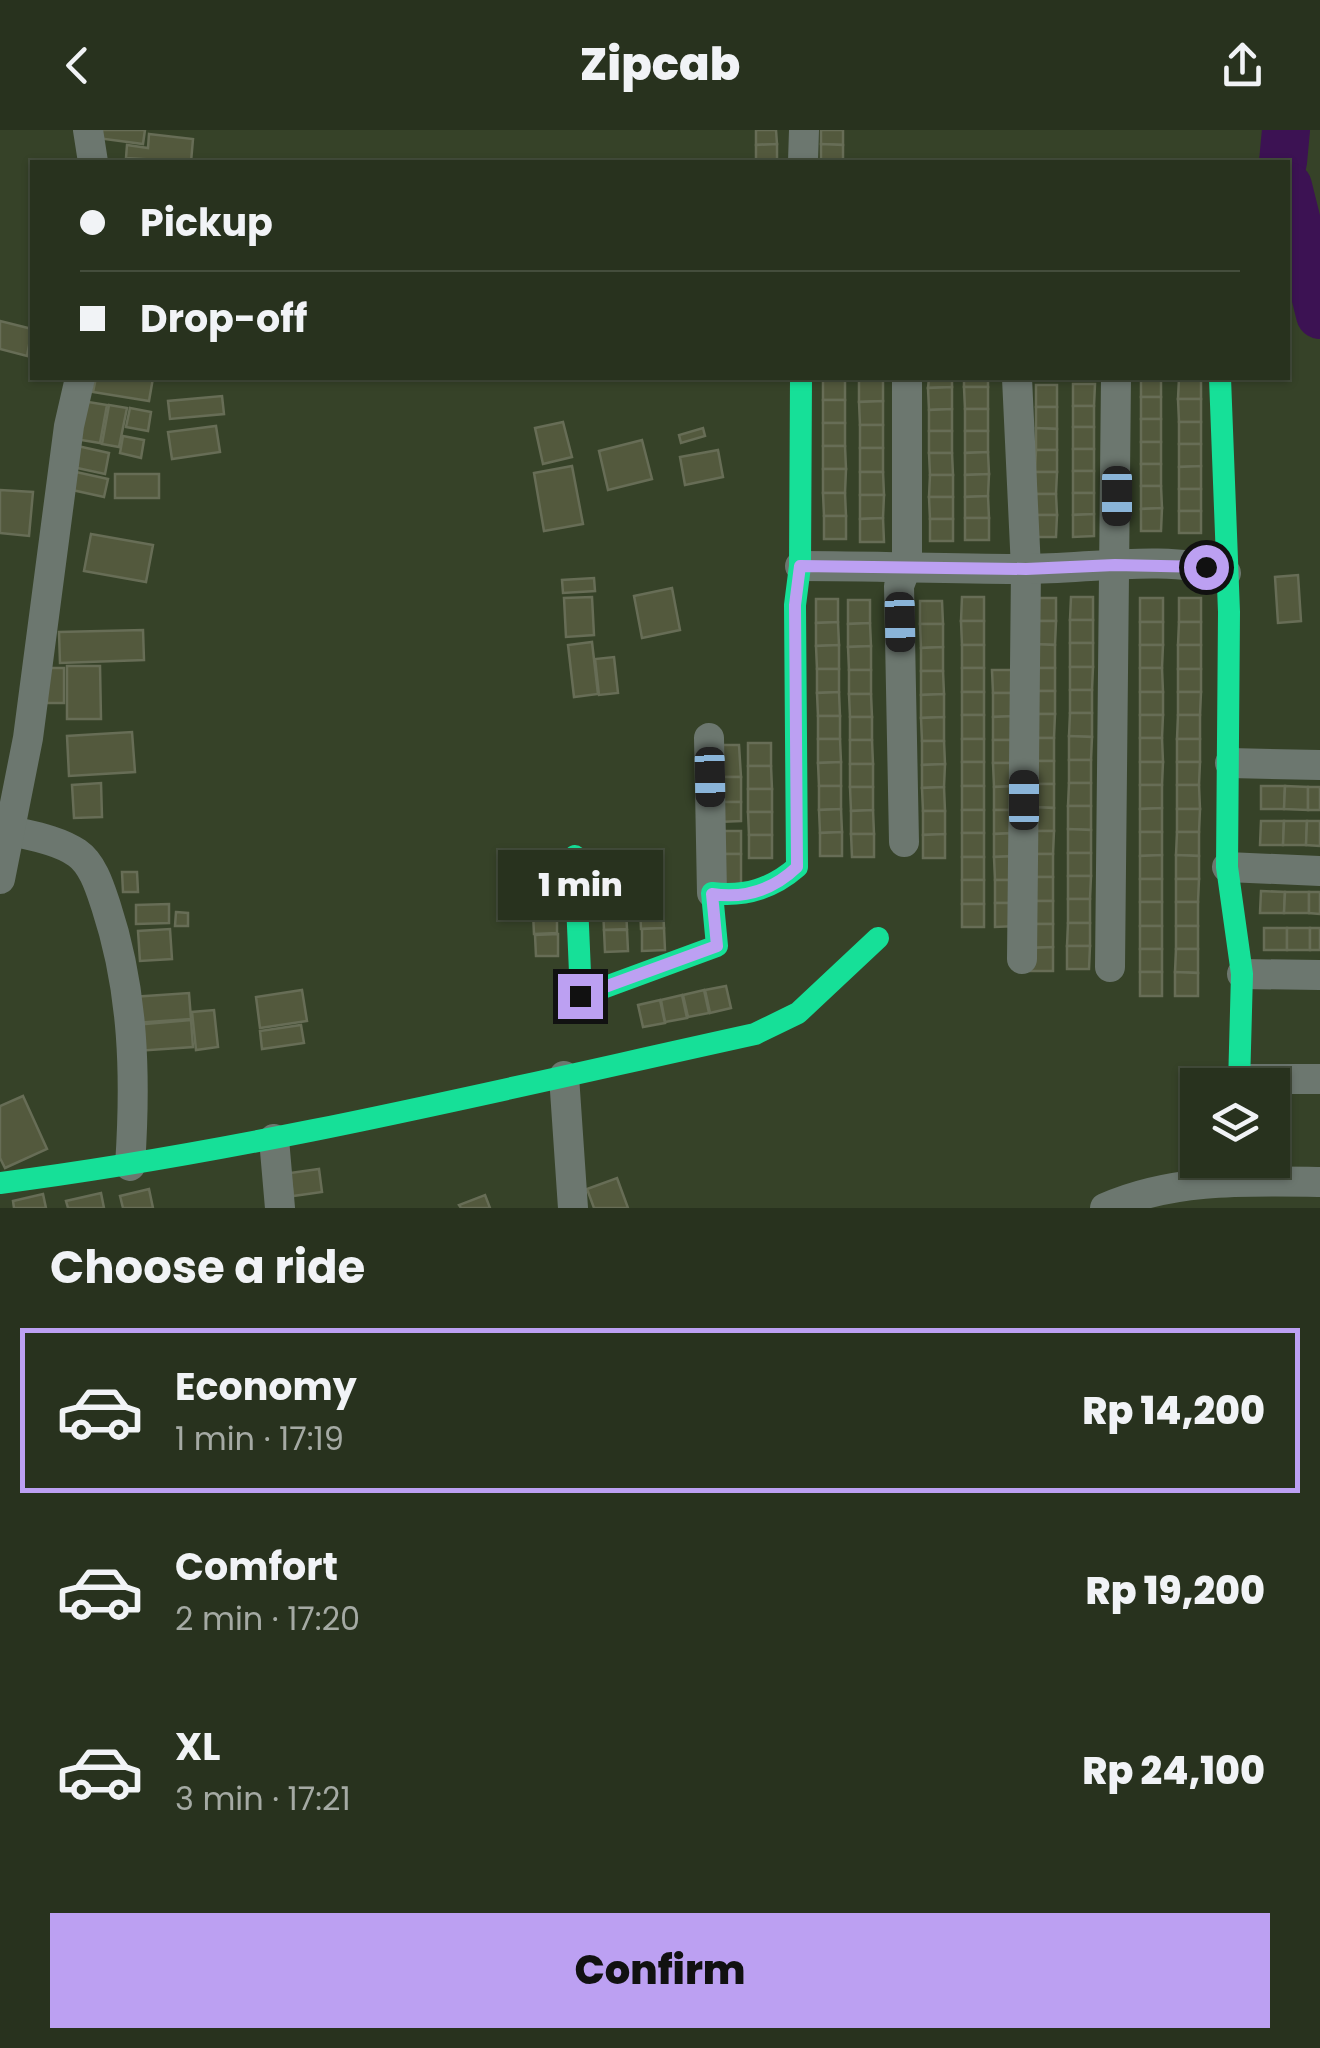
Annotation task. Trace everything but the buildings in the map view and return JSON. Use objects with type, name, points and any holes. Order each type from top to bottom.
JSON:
[{"type":"street","points":[[88,130],[93,160]]},
{"type":"street","points":[[803,160],[804,130]]},
{"type":"street","points":[[0,879],[28,738],[69,426],[80,380]]},
{"type":"street","points":[[712,894],[732,897],[754,893],[783,880],[797,867],[795,605],[800,566],[801,380]]},
{"type":"street","points":[[904,842],[899,586],[907,566],[906,380]]},
{"type":"street","points":[[1018,380],[1026,569],[1022,959]]},
{"type":"street","points":[[1110,967],[1116,380]]},
{"type":"street","points":[[1220,380],[1230,763],[1227,867],[1242,974],[1239,1068]]},
{"type":"street","points":[[800,566],[1026,569],[1115,565],[1206,567],[1226,573]]},
{"type":"street","points":[[574,856],[580,996],[717,946],[708,738]]},
{"type":"street","points":[[1230,763],[1320,765]]},
{"type":"street","points":[[11,831],[40,837],[79,854],[97,879],[129,994],[134,1103],[130,1166]]},
{"type":"street","points":[[1227,867],[1320,871]]},
{"type":"street","points":[[0,1183],[130,1166],[274,1139],[741,1038],[778,1024],[814,1000],[878,938]]},
{"type":"street","points":[[1242,974],[1320,976]]},
{"type":"street","points":[[564,1076],[573,1208]]},
{"type":"street","points":[[1290,1080],[1320,1079]]},
{"type":"street","points":[[274,1139],[280,1208]]},
{"type":"street","points":[[1105,1208],[1155,1190],[1208,1178]]},
{"type":"street","points":[[1290,1178],[1320,1182]]},
{"type":"waterway","points":[[1283,160],[1286,130]]},
{"type":"waterway","points":[[1290,194],[1320,315]]},
{"type":"traffic: fast","points":[[575,856],[581,996],[717,946],[712,893],[758,890],[797,867],[795,605],[800,566],[801,380]]},
{"type":"traffic: fast","points":[[1220,380],[1229,612],[1227,867],[1242,974],[1239,1068]]},
{"type":"traffic: fast","points":[[0,1183],[285,1136],[755,1034],[798,1013],[878,938]]},
{"type":"route","points":[[580,996],[717,946],[712,894],[732,897],[754,893],[783,880],[797,867],[795,605],[800,566],[1206,567]]}]
